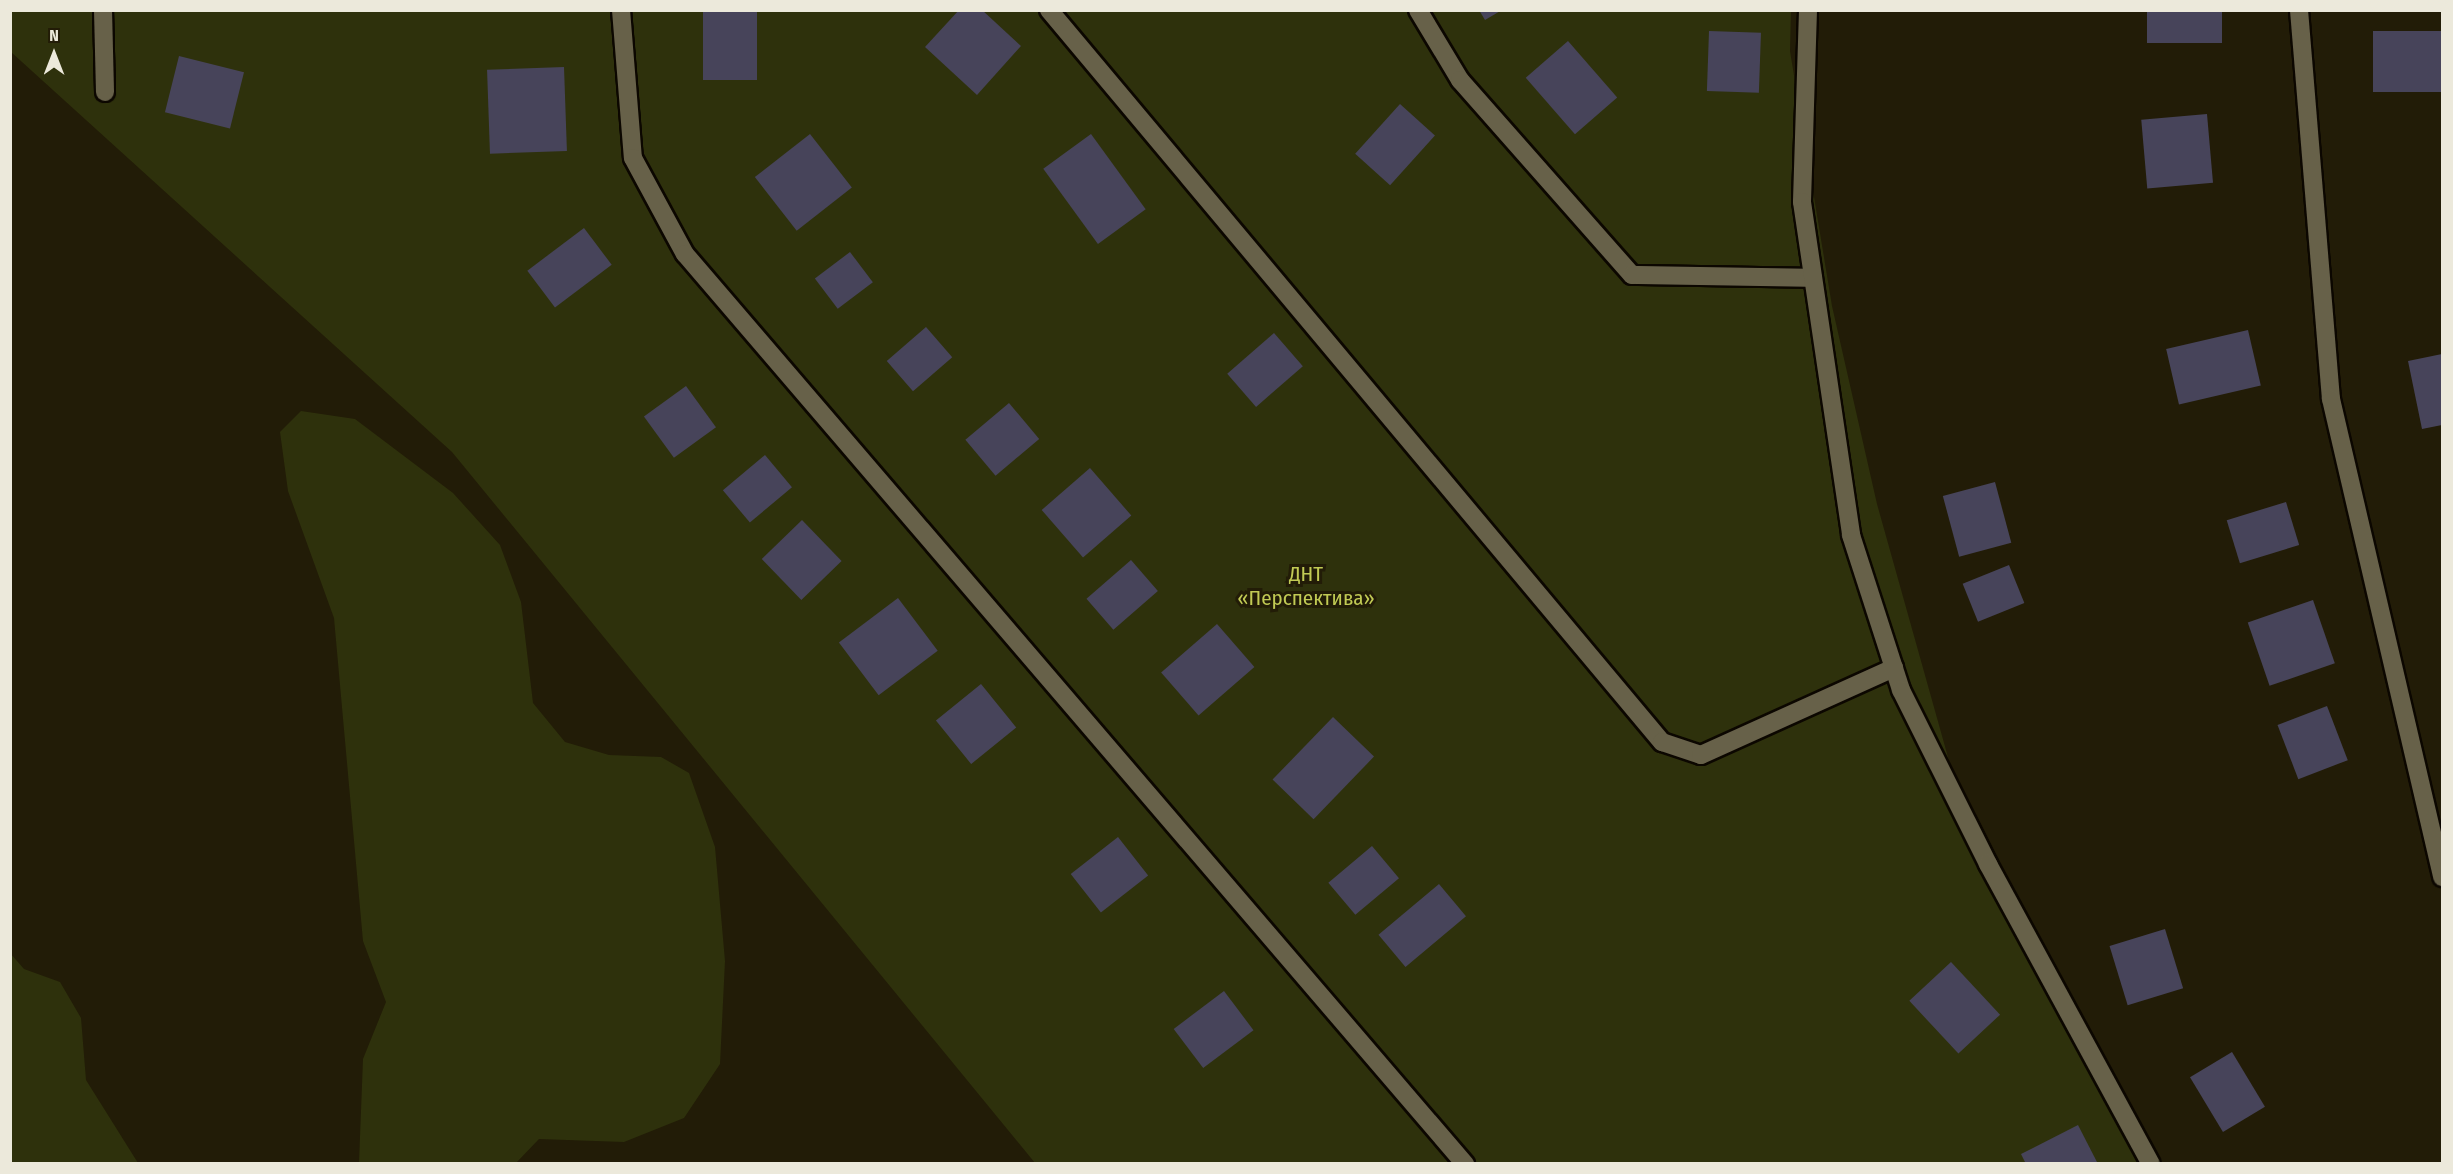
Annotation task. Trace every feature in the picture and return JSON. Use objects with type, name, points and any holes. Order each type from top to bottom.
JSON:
[{"type":"street","points":[[103,10],[105,92]]},
{"type":"street","points":[[621,10],[633,158],[686,254],[1465,1164]]},
{"type":"street","points":[[1049,10],[1662,742],[1701,755],[1894,668]]},
{"type":"street","points":[[1418,10],[1460,80],[1632,275],[1813,278]]},
{"type":"street","points":[[1808,10],[1802,202],[1851,536],[1894,668],[1988,864],[2151,1164]]},
{"type":"street","points":[[2299,10],[2331,399],[2442,878]]},
{"type":"green space","name":"ДНТ «Перспектива»","points":[[11,10],[1791,11],[1790,51],[1832,306],[1877,504],[1953,775],[2144,1163],[1035,1163],[452,452],[11,52]]},
{"type":"green space","points":[[301,411],[355,419],[453,493],[500,545],[521,602],[533,703],[565,742],[609,755],[661,757],[689,773],[715,847],[725,961],[720,1064],[684,1118],[624,1142],[539,1139],[516,1163],[359,1163],[363,1059],[386,1002],[363,941],[334,618],[288,491],[280,432]]},
{"type":"green space","points":[[10,953],[24,969],[60,982],[81,1018],[86,1080],[138,1163],[11,1163]]},
{"type":"building","points":[[703,10],[757,10],[757,80],[703,80]]},
{"type":"building","points":[[959,10],[982,10],[1021,46],[977,95],[925,47]]},
{"type":"building","points":[[1479,10],[1502,10],[1485,20]]},
{"type":"building","points":[[2147,10],[2222,10],[2222,43],[2147,43]]},
{"type":"building","points":[[1709,31],[1761,33],[1759,93],[1707,91]]},
{"type":"building","points":[[2373,31],[2442,31],[2442,92],[2373,92]]},
{"type":"building","points":[[1568,41],[1617,98],[1575,134],[1526,78]]},
{"type":"building","points":[[179,56],[244,72],[230,128],[165,112]]},
{"type":"building","points":[[564,67],[567,151],[490,154],[487,70]]},
{"type":"building","points":[[1400,104],[1435,135],[1390,185],[1355,154]]},
{"type":"building","points":[[2207,114],[2213,183],[2147,188],[2141,120]]},
{"type":"building","points":[[810,134],[852,188],[797,231],[755,177]]},
{"type":"building","points":[[1091,134],[1146,209],[1098,244],[1043,169]]},
{"type":"building","points":[[584,228],[612,265],[555,307],[527,271]]},
{"type":"building","points":[[850,252],[873,282],[838,309],[815,278]]},
{"type":"building","points":[[926,327],[952,357],[913,391],[887,361]]},
{"type":"building","points":[[2248,330],[2261,386],[2179,404],[2166,349]]},
{"type":"building","points":[[1274,333],[1303,366],[1256,407],[1227,374]]},
{"type":"building","points":[[2442,354],[2442,425],[2422,429],[2408,361]]},
{"type":"building","points":[[686,386],[716,427],[674,458],[644,417]]},
{"type":"building","points":[[1009,403],[1039,439],[996,476],[965,440]]},
{"type":"building","points":[[765,455],[792,487],[750,523],[723,490]]},
{"type":"building","points":[[1090,468],[1131,516],[1083,558],[1042,510]]},
{"type":"building","points":[[1995,482],[2011,543],[1959,557],[1943,496]]},
{"type":"building","points":[[2286,502],[2299,545],[2240,563],[2227,520]]},
{"type":"building","points":[[802,520],[842,561],[801,600],[762,559]]},
{"type":"building","points":[[1131,560],[1158,591],[1113,630],[1086,599]]},
{"type":"building","points":[[2009,565],[2024,603],[1978,622],[1963,584]]},
{"type":"building","points":[[898,598],[938,651],[879,695],[839,643]]},
{"type":"building","points":[[2313,600],[2335,663],[2270,686],[2248,622]]},
{"type":"building","points":[[1217,624],[1254,667],[1199,716],[1161,673]]},
{"type":"building","points":[[981,684],[1016,728],[971,764],[936,721]]},
{"type":"building","points":[[2327,706],[2348,760],[2298,779],[2278,725]]},
{"type":"building","points":[[1333,717],[1374,757],[1314,819],[1273,780]]},
{"type":"building","points":[[1118,837],[1148,876],[1101,913],[1071,874]]},
{"type":"building","points":[[1372,846],[1399,878],[1355,915],[1328,883]]},
{"type":"building","points":[[1439,884],[1466,916],[1405,967],[1378,935]]},
{"type":"building","points":[[2165,929],[2183,988],[2128,1005],[2110,946]]},
{"type":"building","points":[[1951,962],[2000,1015],[1958,1054],[1909,1001]]},
{"type":"building","points":[[1224,991],[1253,1030],[1203,1068],[1174,1029]]},
{"type":"building","points":[[2232,1052],[2265,1107],[2223,1132],[2190,1077]]},
{"type":"building","points":[[2078,1125],[2098,1164],[2026,1164],[2021,1154]]}]
